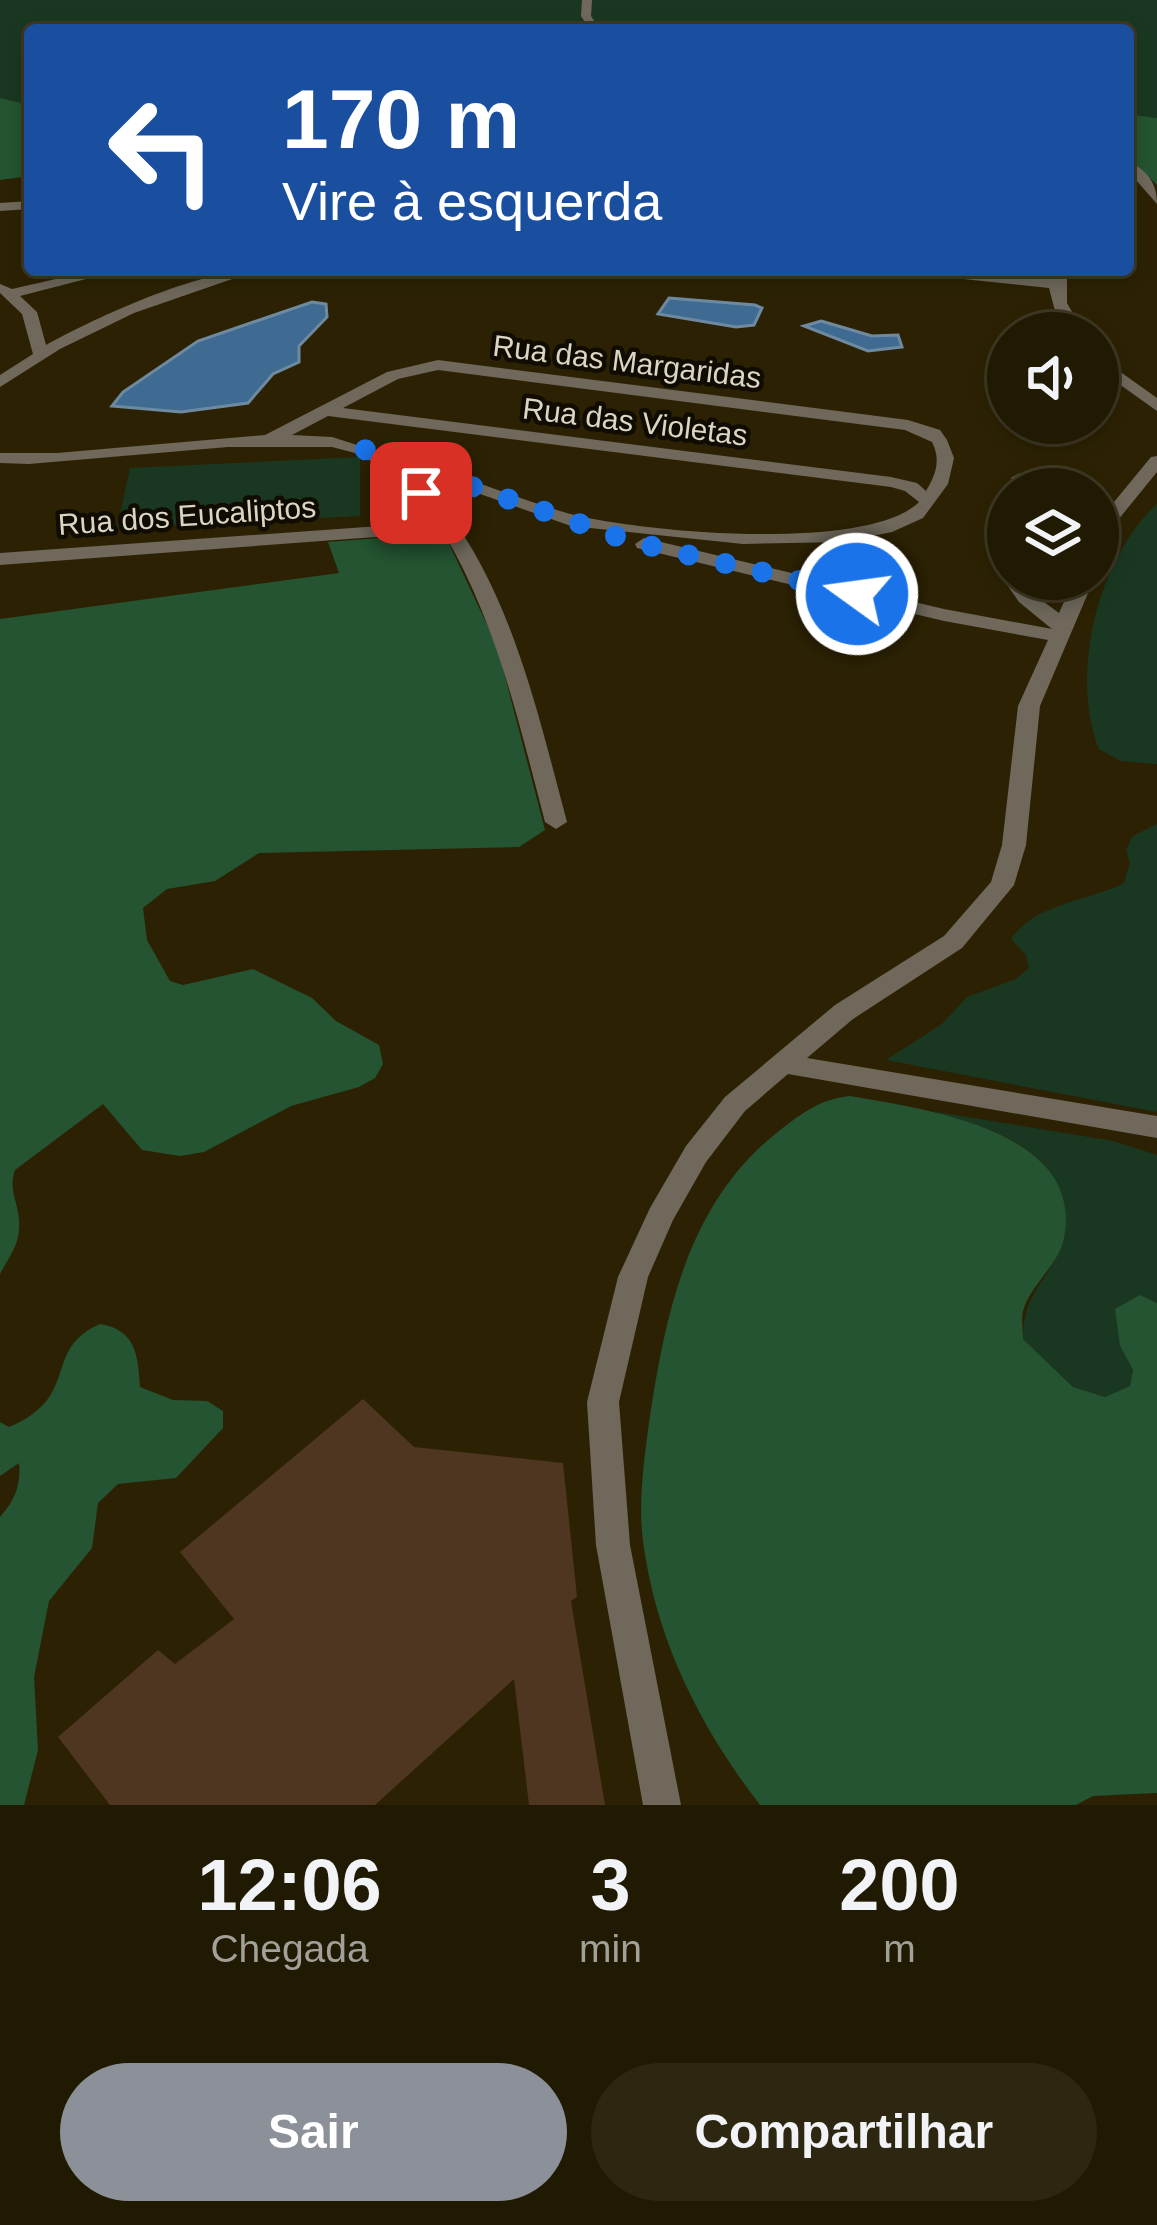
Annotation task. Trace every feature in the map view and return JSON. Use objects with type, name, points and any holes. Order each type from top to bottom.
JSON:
[{"type":"street","points":[[1134,171],[1157,200]]},
{"type":"street","points":[[6,290],[82,276]]},
{"type":"street","points":[[0,382],[129,310],[233,276]]},
{"type":"street","points":[[1057,277],[1063,312]]},
{"type":"street","points":[[6,290],[29,312],[41,356]]},
{"type":"street","name":"Rua das Margaridas","points":[[267,441],[393,375],[437,365],[923,429],[941,441],[947,455],[945,474],[933,496]]},
{"type":"street","points":[[1119,377],[1157,406]]},
{"type":"street","name":"Rua das Violetas","points":[[328,411],[891,482],[933,496]]},
{"type":"street","points":[[0,458],[50,459],[267,441],[363,449],[633,542],[944,615],[1061,631]]},
{"type":"street","points":[[363,449],[398,471],[451,526],[505,640],[556,822]]},
{"type":"street","points":[[1119,507],[1157,461]]},
{"type":"street","points":[[559,517],[658,532],[786,539],[877,529],[916,515],[933,496]]},
{"type":"street","name":"Rua dos Eucaliptos","points":[[0,560],[451,526]]},
{"type":"street","points":[[1028,600],[1061,631]]},
{"type":"street","points":[[662,1805],[613,1545],[603,1402],[633,1277],[660,1216],[735,1104],[844,1012],[953,943],[1001,885],[1015,845],[1028,706],[1075,600]]},
{"type":"street","points":[[779,1063],[1157,1127]]},
{"type":"green space","points":[[0,0],[1157,0],[1157,118],[1134,115],[1134,24],[24,24],[24,104],[0,98]]},
{"type":"green space","points":[[0,98],[24,104],[24,177],[0,180]]},
{"type":"green space","points":[[1134,115],[1157,118],[1157,185],[1134,163]]},
{"type":"green space","points":[[360,457],[360,516],[117,528],[130,468]]},
{"type":"green space","points":[[1157,504],[1157,764],[1121,761],[1099,749],[1087,687],[1101,600],[1119,600],[1119,554]]},
{"type":"green space","points":[[444,533],[497,646],[545,830],[519,847],[259,853],[215,881],[167,889],[143,908],[147,940],[170,981],[183,985],[253,969],[312,998],[336,1021],[379,1045],[383,1064],[375,1078],[359,1087],[291,1106],[204,1152],[180,1156],[142,1150],[103,1104],[15,1170],[19,1234],[0,1274],[0,619],[339,573],[328,542]]},
{"type":"green space","points":[[1157,824],[1157,1112],[886,1060],[942,1024],[967,997],[1016,979],[1029,968],[1026,955],[1011,939],[1021,927],[1048,910],[1124,883],[1130,863],[1126,850],[1133,836]]},
{"type":"green space","points":[[850,1096],[917,1108],[992,1131],[1025,1149],[1050,1172],[1064,1201],[1064,1238],[1022,1314],[1023,1339],[1073,1387],[1105,1397],[1130,1386],[1133,1370],[1120,1346],[1115,1309],[1140,1295],[1157,1303],[1157,1793],[1093,1796],[1076,1805],[760,1805],[718,1745],[684,1681],[649,1578],[641,1512],[649,1423],[673,1301],[702,1226],[748,1159],[804,1113]]},
{"type":"green space","points":[[931,1111],[1113,1141],[1157,1155],[1157,1303],[1140,1295],[1120,1346],[1133,1370],[1130,1386],[1105,1397],[1073,1387],[1023,1339],[1031,1300],[1063,1238],[1057,1188],[1047,1169],[1033,1154],[994,1132]]},
{"type":"green space","points":[[100,1324],[128,1338],[136,1355],[140,1387],[173,1400],[207,1401],[223,1411],[223,1428],[176,1478],[118,1484],[98,1503],[92,1548],[49,1601],[34,1677],[38,1750],[24,1805],[0,1805],[0,1517],[16,1492],[19,1463],[0,1476],[0,1422],[9,1427],[46,1402],[71,1347]]},
{"type":"water","points":[[669,298],[762,308],[754,325],[736,327],[658,314]]},
{"type":"water","points":[[312,302],[326,304],[327,317],[299,346],[299,362],[273,374],[248,403],[181,412],[112,406],[123,392],[198,341]]},
{"type":"water","points":[[821,321],[872,336],[898,335],[902,347],[868,351],[804,326]]},
{"type":"building","points":[[363,1399],[414,1447],[563,1463],[577,1597],[571,1601],[605,1805],[529,1805],[514,1679],[375,1805],[110,1805],[58,1737],[158,1650],[175,1664],[234,1619],[180,1552]]},
{"type":"route","points":[[421,493],[398,471],[363,449],[633,542],[857,594]]}]
